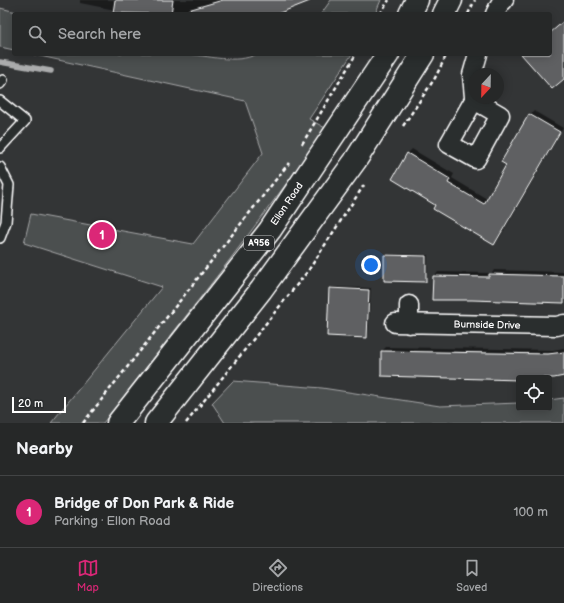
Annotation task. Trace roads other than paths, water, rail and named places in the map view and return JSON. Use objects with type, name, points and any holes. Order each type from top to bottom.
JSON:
[{"type":"main road","points":[[411,12],[417,0]]},
{"type":"main road","points":[[445,12],[451,0]]},
{"type":"main road","name":"Ellon Road","points":[[118,423],[270,230],[387,56]]},
{"type":"main road","name":"A956","points":[[156,423],[261,290],[355,161],[422,56]]},
{"type":"street","points":[[496,12],[504,0]]},
{"type":"street","points":[[474,68],[477,56]]},
{"type":"street","name":"Burnside Drive","points":[[409,305],[402,324],[557,326],[564,324]]},
{"type":"lane","points":[[0,101],[25,121],[0,148]]},
{"type":"lane","points":[[0,168],[9,185],[6,222],[0,238]]},
{"type":"waterway","points":[[0,62],[51,71]]},
{"type":"place","name":"Bridge of Don Park & Ride","points":[[102,235]]}]
